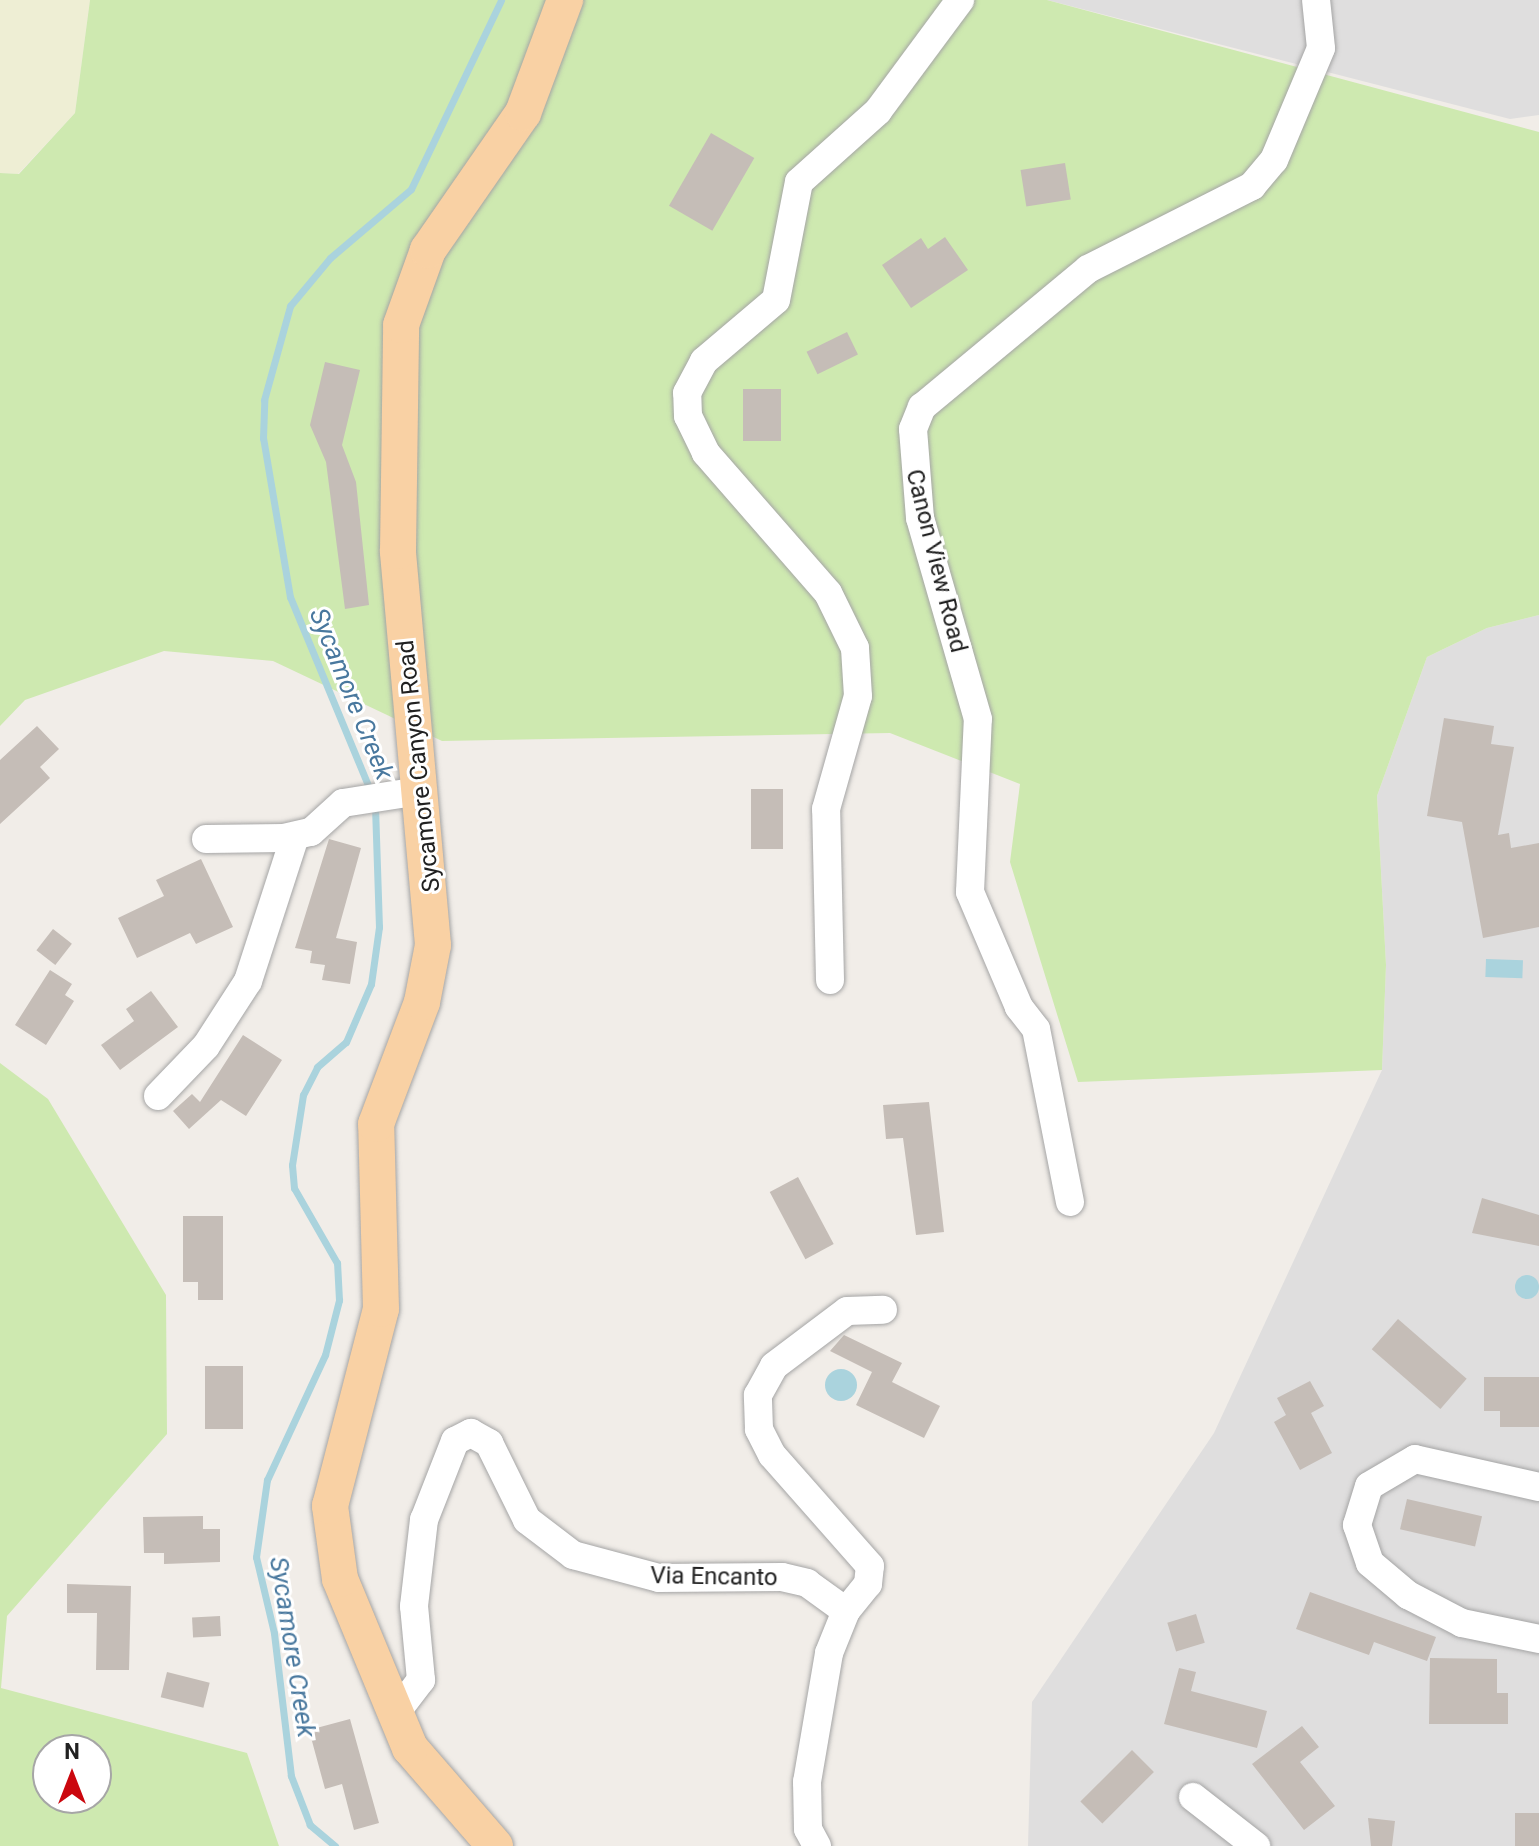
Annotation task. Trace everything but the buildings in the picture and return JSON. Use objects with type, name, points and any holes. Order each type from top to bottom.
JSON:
[{"type":"main road","name":"Sycamore Canyon Road","points":[[495,1846],[417,1761],[340,1579],[330,1506],[381,1309],[376,1124],[431,960],[433,906],[410,792],[398,551],[401,325],[428,250],[523,113],[565,0]]},
{"type":"street","points":[[830,980],[826,809],[858,696],[855,648],[828,593],[706,453],[688,416],[687,393],[704,361],[776,300],[799,182],[878,111],[960,0]]},
{"type":"street","name":"Canon View Road","points":[[1070,1202],[1036,1029],[1019,1007],[970,892],[978,719],[920,518],[913,429],[922,407],[1088,269],[1204,215],[1252,186],[1274,160],[1321,48],[1316,0]]},
{"type":"street","points":[[206,839],[295,836],[363,797],[410,792]]},
{"type":"street","points":[[158,1096],[206,1046],[248,981],[295,836]]},
{"type":"street","points":[[817,1846],[808,1829],[807,1782],[829,1653],[846,1611],[868,1584],[870,1566],[772,1455],[759,1429],[758,1395],[774,1366],[847,1311],[883,1310]]},
{"type":"street","name":"Via Encanto","points":[[395,1714],[421,1680],[414,1606],[424,1520],[455,1441],[471,1433],[489,1443],[527,1520],[573,1555],[659,1578],[782,1577],[807,1583],[846,1611]]},
{"type":"street","points":[[1539,1487],[1415,1459],[1369,1486],[1357,1525],[1370,1563],[1408,1595],[1462,1623],[1539,1639]]},
{"type":"street","points":[[1193,1797],[1256,1846]]},
{"type":"shaded area","points":[[1047,0],[1539,0],[1539,115],[1510,119]]},
{"type":"shaded area","points":[[1539,615],[1539,1846],[1028,1846],[1032,1702],[1214,1433],[1382,1070],[1386,965],[1377,796],[1427,657],[1487,628]]},
{"type":"green space","points":[[0,0],[90,0],[75,113],[18,174],[0,173]]},
{"type":"green space","points":[[90,0],[1047,0],[1539,132],[1539,615],[1487,628],[1427,657],[1377,796],[1386,965],[1382,1070],[1078,1082],[1010,862],[1020,784],[890,733],[442,741],[273,661],[164,651],[25,700],[0,726],[0,173],[19,174],[75,113]]},
{"type":"green space","points":[[0,1063],[48,1099],[166,1295],[167,1434],[7,1616],[1,1688],[247,1753],[279,1846],[0,1846]]},
{"type":"water","points":[[1486,959],[1523,960],[1522,978],[1485,977]]},
{"type":"water","points":[[1527,1275],[1535,1279],[1539,1287],[1535,1295],[1527,1299],[1519,1295],[1515,1287],[1519,1279]]},
{"type":"water","points":[[841,1369],[852,1374],[857,1385],[852,1396],[841,1401],[830,1396],[825,1385],[830,1374]]},
{"type":"waterway","name":"Sycamore Creek","points":[[370,790],[290,597],[263,438],[264,400],[290,306],[330,258],[411,189],[501,0]]},
{"type":"waterway","name":"Sycamore Creek","points":[[335,1846],[310,1825],[291,1776],[274,1633],[256,1557],[267,1480],[325,1355],[339,1300],[337,1263],[294,1188],[292,1165],[303,1095],[317,1067],[346,1042],[371,984],[379,927],[375,806]]}]
